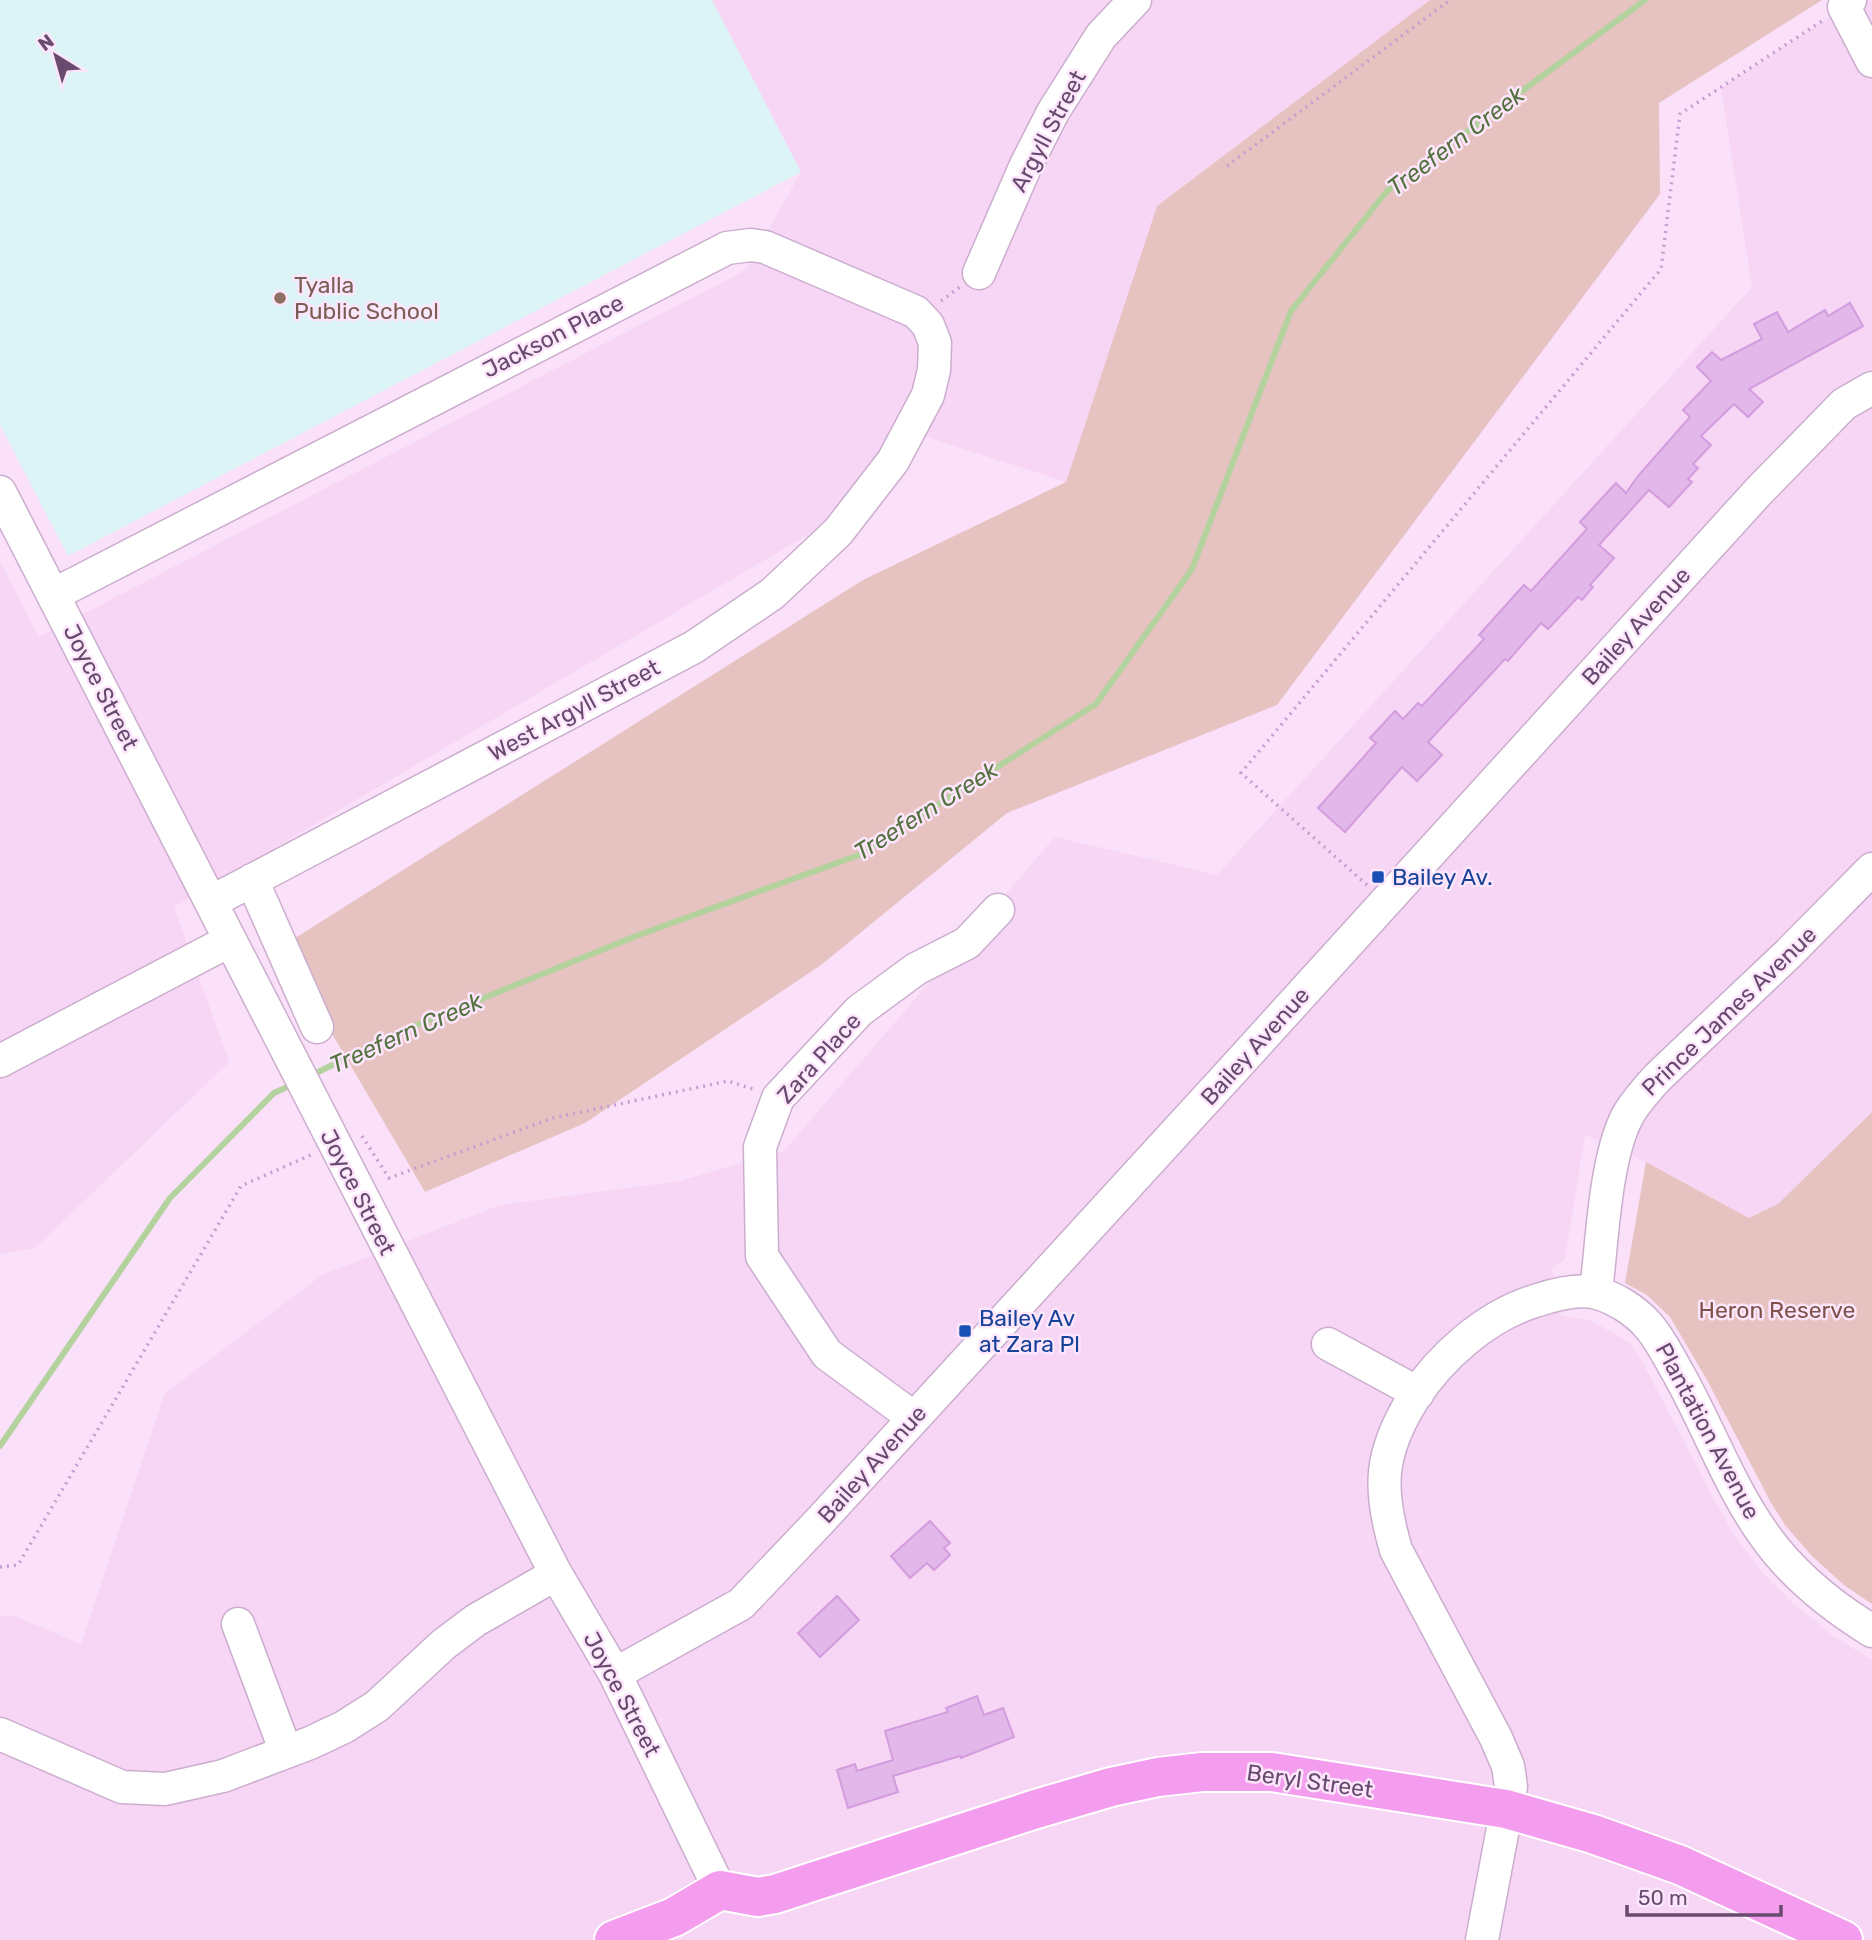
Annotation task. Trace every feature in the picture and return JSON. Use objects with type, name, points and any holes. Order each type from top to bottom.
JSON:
[{"type":"main road","name":"Beryl Street","points":[[720,1890],[758,1897],[775,1894],[1111,1787],[1169,1775],[1272,1772],[1506,1809],[1593,1834],[1680,1865],[1843,1940]]},
{"type":"main road","points":[[614,1940],[674,1917],[720,1890]]},
{"type":"street","name":"Argyll Street","points":[[979,273],[1026,165],[1053,112],[1101,36],[1135,0]]},
{"type":"street","points":[[1847,4],[1872,61]]},
{"type":"street","name":"Jackson Place","points":[[53,595],[727,248],[751,245],[765,247],[922,316]]},
{"type":"street","name":"West Argyll Street","points":[[211,902],[694,647],[772,594],[838,532],[894,461],[928,395],[932,381],[935,342],[922,316]]},
{"type":"street","name":"Bailey Avenue","points":[[615,1674],[741,1604],[914,1418],[1758,492],[1844,404],[1872,388]]},
{"type":"street","name":"Joyce Street","points":[[0,492],[556,1574],[615,1674],[720,1890]]},
{"type":"street","name":"Prince James Avenue","points":[[1596,1292],[1614,1156],[1633,1108],[1658,1077],[1788,954],[1872,869]]},
{"type":"street","points":[[252,880],[317,1027]]},
{"type":"street","name":"Zara Place","points":[[914,1418],[827,1354],[762,1256],[760,1147],[778,1098],[859,1012],[916,968],[967,943],[998,911]]},
{"type":"street","points":[[0,1061],[229,941]]},
{"type":"street","points":[[1482,1940],[1511,1786],[1508,1766],[1496,1738],[1396,1550],[1383,1495],[1389,1448],[1398,1424],[1418,1392],[1440,1366],[1483,1327],[1502,1314],[1545,1298],[1575,1292],[1596,1292]]},
{"type":"street","name":"Plantation Avenue","points":[[1596,1292],[1633,1311],[1654,1333],[1683,1382],[1737,1490],[1765,1536],[1786,1562],[1872,1631]]},
{"type":"street","points":[[1328,1343],[1418,1392]]},
{"type":"street","points":[[0,1734],[122,1787],[165,1789],[223,1776],[344,1727],[377,1706],[444,1644],[476,1620],[556,1574]]},
{"type":"street","points":[[238,1624],[286,1752]]},
{"type":"path","points":[[1227,166],[1450,0]]},
{"type":"path","points":[[1385,902],[1241,773],[1661,269],[1680,114],[1847,4]]},
{"type":"path","points":[[922,316],[979,273]]},
{"type":"path","points":[[0,1567],[18,1565],[241,1186],[362,1135],[389,1178],[553,1118],[728,1081],[778,1098]]},
{"type":"shaded area","name":"Tyalla Public School","points":[[0,0],[712,0],[801,172],[68,556],[0,425]]},
{"type":"shaded area","points":[[712,0],[1430,0],[1157,206],[1066,482],[924,436],[819,528],[174,907],[229,1062],[35,1248],[0,1254],[0,562],[39,637],[746,270],[801,172]]},
{"type":"shaded area","points":[[1856,0],[1872,0],[1872,1112],[1778,1204],[1749,1218],[1646,1162],[1585,1135],[1565,1259],[1552,1269],[1561,1316],[1590,1320],[1630,1343],[1733,1533],[1762,1572],[1794,1604],[1833,1636],[1872,1660],[1872,1940],[0,1940],[0,1616],[14,1616],[81,1644],[165,1393],[322,1275],[500,1205],[680,1181],[784,1151],[1055,837],[1217,875],[1752,287],[1721,88]]},
{"type":"green space","points":[[1430,0],[1822,0],[1659,103],[1660,194],[1277,705],[1007,813],[821,965],[585,1123],[425,1192],[281,947],[863,580],[1066,482],[1157,206]]},
{"type":"green space","name":"Heron Reserve","points":[[1872,1112],[1872,1604],[1844,1585],[1811,1555],[1785,1525],[1670,1317],[1647,1295],[1625,1283],[1646,1162],[1749,1218],[1778,1204]]},
{"type":"building","points":[[1850,303],[1863,326],[1749,389],[1763,402],[1748,417],[1734,404],[1701,436],[1711,445],[1693,464],[1698,468],[1688,479],[1692,482],[1669,507],[1649,490],[1599,545],[1614,558],[1590,585],[1593,587],[1582,600],[1578,597],[1548,629],[1541,623],[1508,661],[1505,659],[1428,742],[1442,755],[1417,781],[1402,767],[1345,832],[1318,808],[1376,743],[1370,738],[1395,711],[1403,719],[1418,703],[1422,706],[1484,639],[1479,635],[1524,585],[1531,591],[1587,529],[1580,522],[1616,483],[1626,493],[1690,417],[1683,410],[1711,381],[1697,367],[1712,352],[1721,360],[1762,339],[1754,324],[1777,312],[1788,332],[1825,310],[1828,316]]},
{"type":"building","points":[[930,1521],[950,1543],[944,1548],[950,1555],[934,1570],[927,1563],[910,1578],[891,1556]]},
{"type":"building","points":[[837,1596],[859,1620],[820,1657],[798,1633]]},
{"type":"building","points":[[977,1696],[984,1715],[1003,1708],[1014,1737],[961,1758],[960,1756],[893,1776],[898,1792],[848,1808],[837,1770],[855,1764],[857,1771],[893,1760],[885,1731],[948,1712],[946,1708]]},
{"type":"waterway","name":"Treefern Creek","points":[[310,1076],[400,1032],[636,936],[859,855],[1096,704],[1192,569],[1291,311],[1387,191],[1645,0]]},
{"type":"waterway","name":"Treefern Creek","points":[[0,1446],[170,1198],[274,1093],[294,1084]]},
{"type":"place","name":"Tyalla Public School","points":[[280,298]]},
{"type":"place","name":"Bailey Av.","points":[[1378,877]]},
{"type":"place","name":"Bailey Av at Zara Pl","points":[[965,1331]]}]
